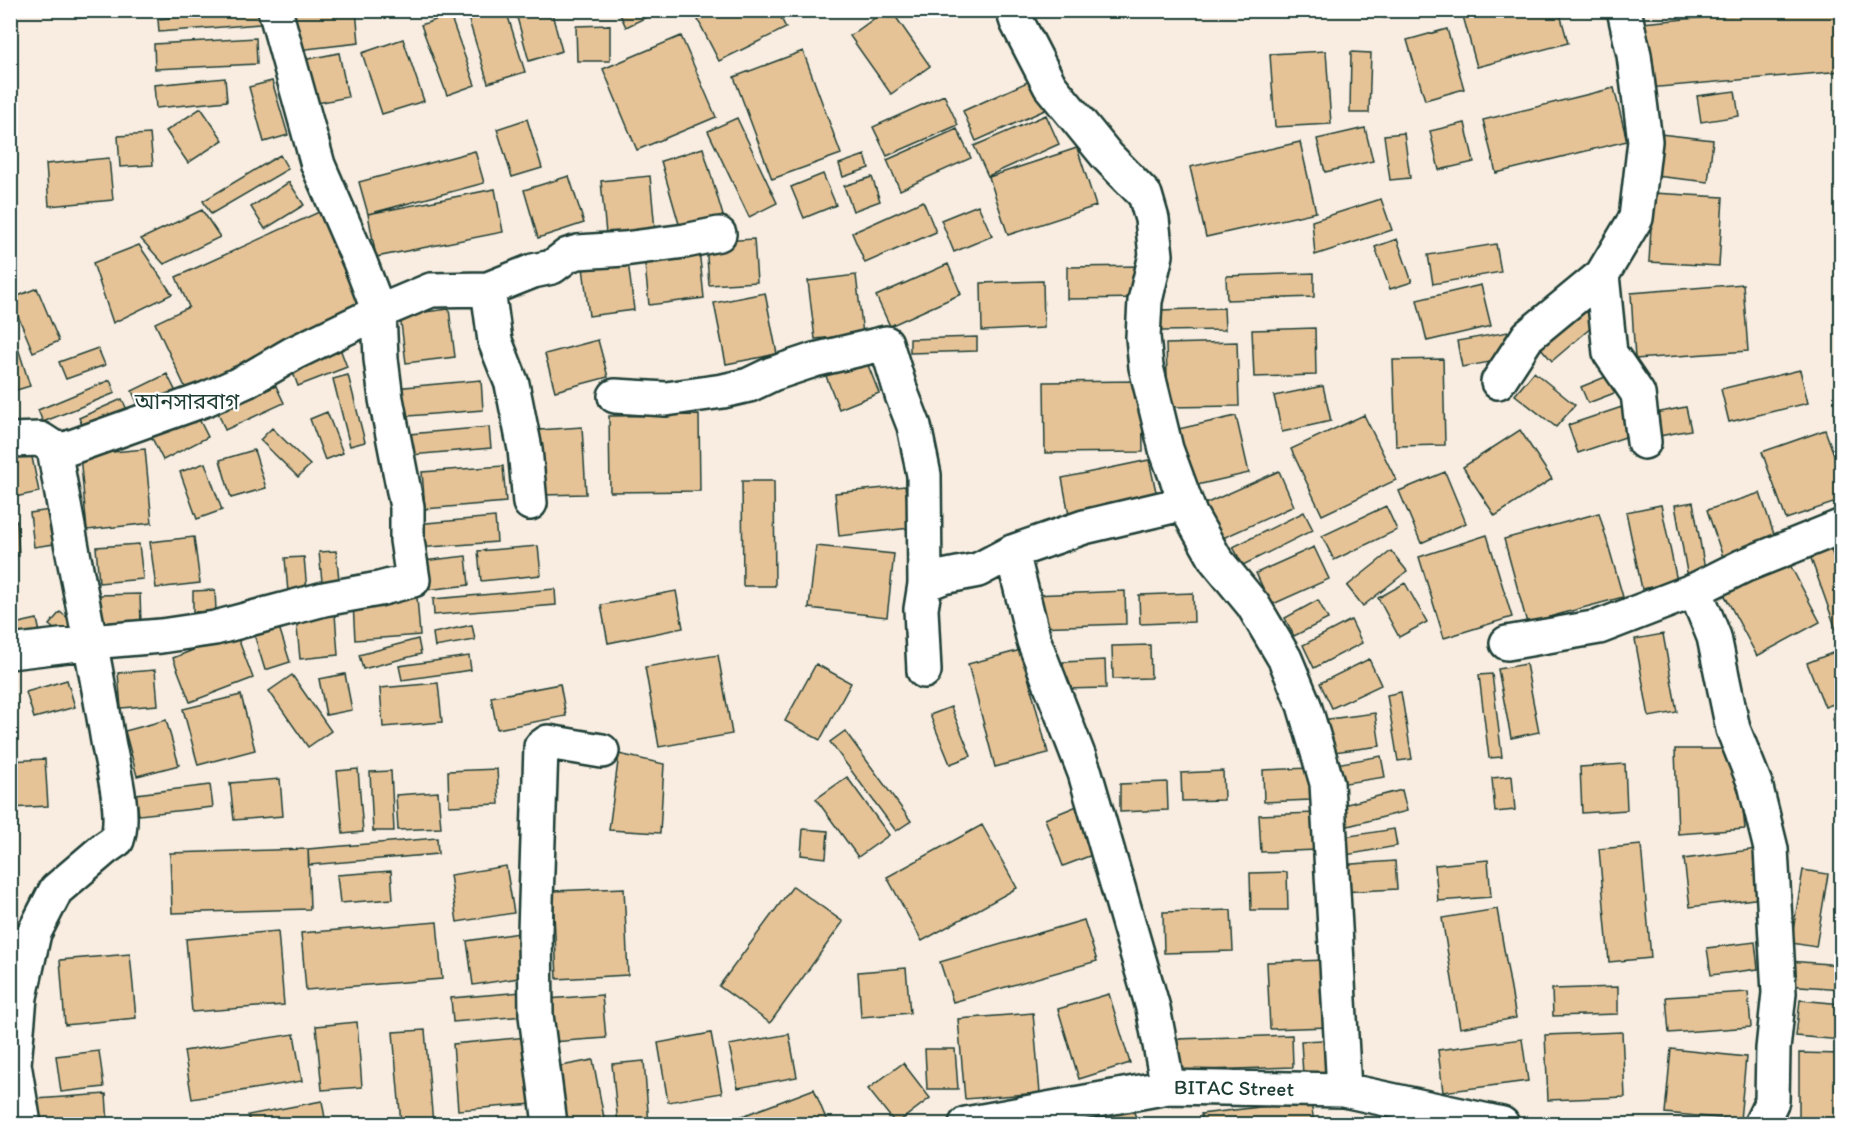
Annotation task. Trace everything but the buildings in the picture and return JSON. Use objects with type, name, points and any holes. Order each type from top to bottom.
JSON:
[{"type":"street","points":[[10,652],[215,628],[324,599],[379,590],[413,580],[407,540],[407,507],[386,399],[379,312],[318,165],[275,10]]},
{"type":"street","points":[[1013,10],[1050,86],[1107,156],[1145,195],[1152,219],[1156,255],[1145,301],[1143,337],[1146,367],[1166,449],[1190,514],[1216,560],[1253,605],[1285,658],[1304,705],[1327,783],[1344,1090]]},
{"type":"street","points":[[1498,382],[1528,336],[1602,275],[1636,218],[1645,141],[1634,55],[1624,10]]},
{"type":"street","points":[[10,440],[39,439],[54,448],[66,449],[206,399],[246,381],[294,353],[431,290],[488,289],[533,271],[552,267],[568,255],[578,252],[624,249],[719,234]]},
{"type":"street","points":[[1602,275],[1610,353],[1638,394],[1644,442]]},
{"type":"street","points":[[488,289],[495,341],[512,384],[525,449],[530,503]]},
{"type":"street","points":[[615,396],[666,399],[723,391],[749,385],[772,374],[814,360],[886,344],[914,426],[924,475],[925,584],[921,609],[924,671]]},
{"type":"street","points":[[24,1125],[14,1064],[20,997],[34,933],[56,890],[117,840],[121,830],[90,642],[54,448]]},
{"type":"street","points":[[925,584],[943,577],[978,570],[1012,552],[1084,527],[1186,503]]},
{"type":"street","points":[[1507,644],[1599,627],[1695,590],[1743,566],[1842,526]]},
{"type":"street","points":[[1012,552],[1034,641],[1085,773],[1153,1008],[1168,1087]]},
{"type":"street","points":[[1695,590],[1714,637],[1733,729],[1755,784],[1771,849],[1779,993],[1773,1049],[1772,1101],[1761,1125]]},
{"type":"street","points":[[550,1125],[536,1015],[535,932],[541,747],[548,742],[602,751]]},
{"type":"street","name":"BITAC Street","points":[[966,1125],[1168,1087],[1344,1090],[1502,1125]]},
{"type":"district","name":"আনসারবাগ","points":[[187,401]]}]
